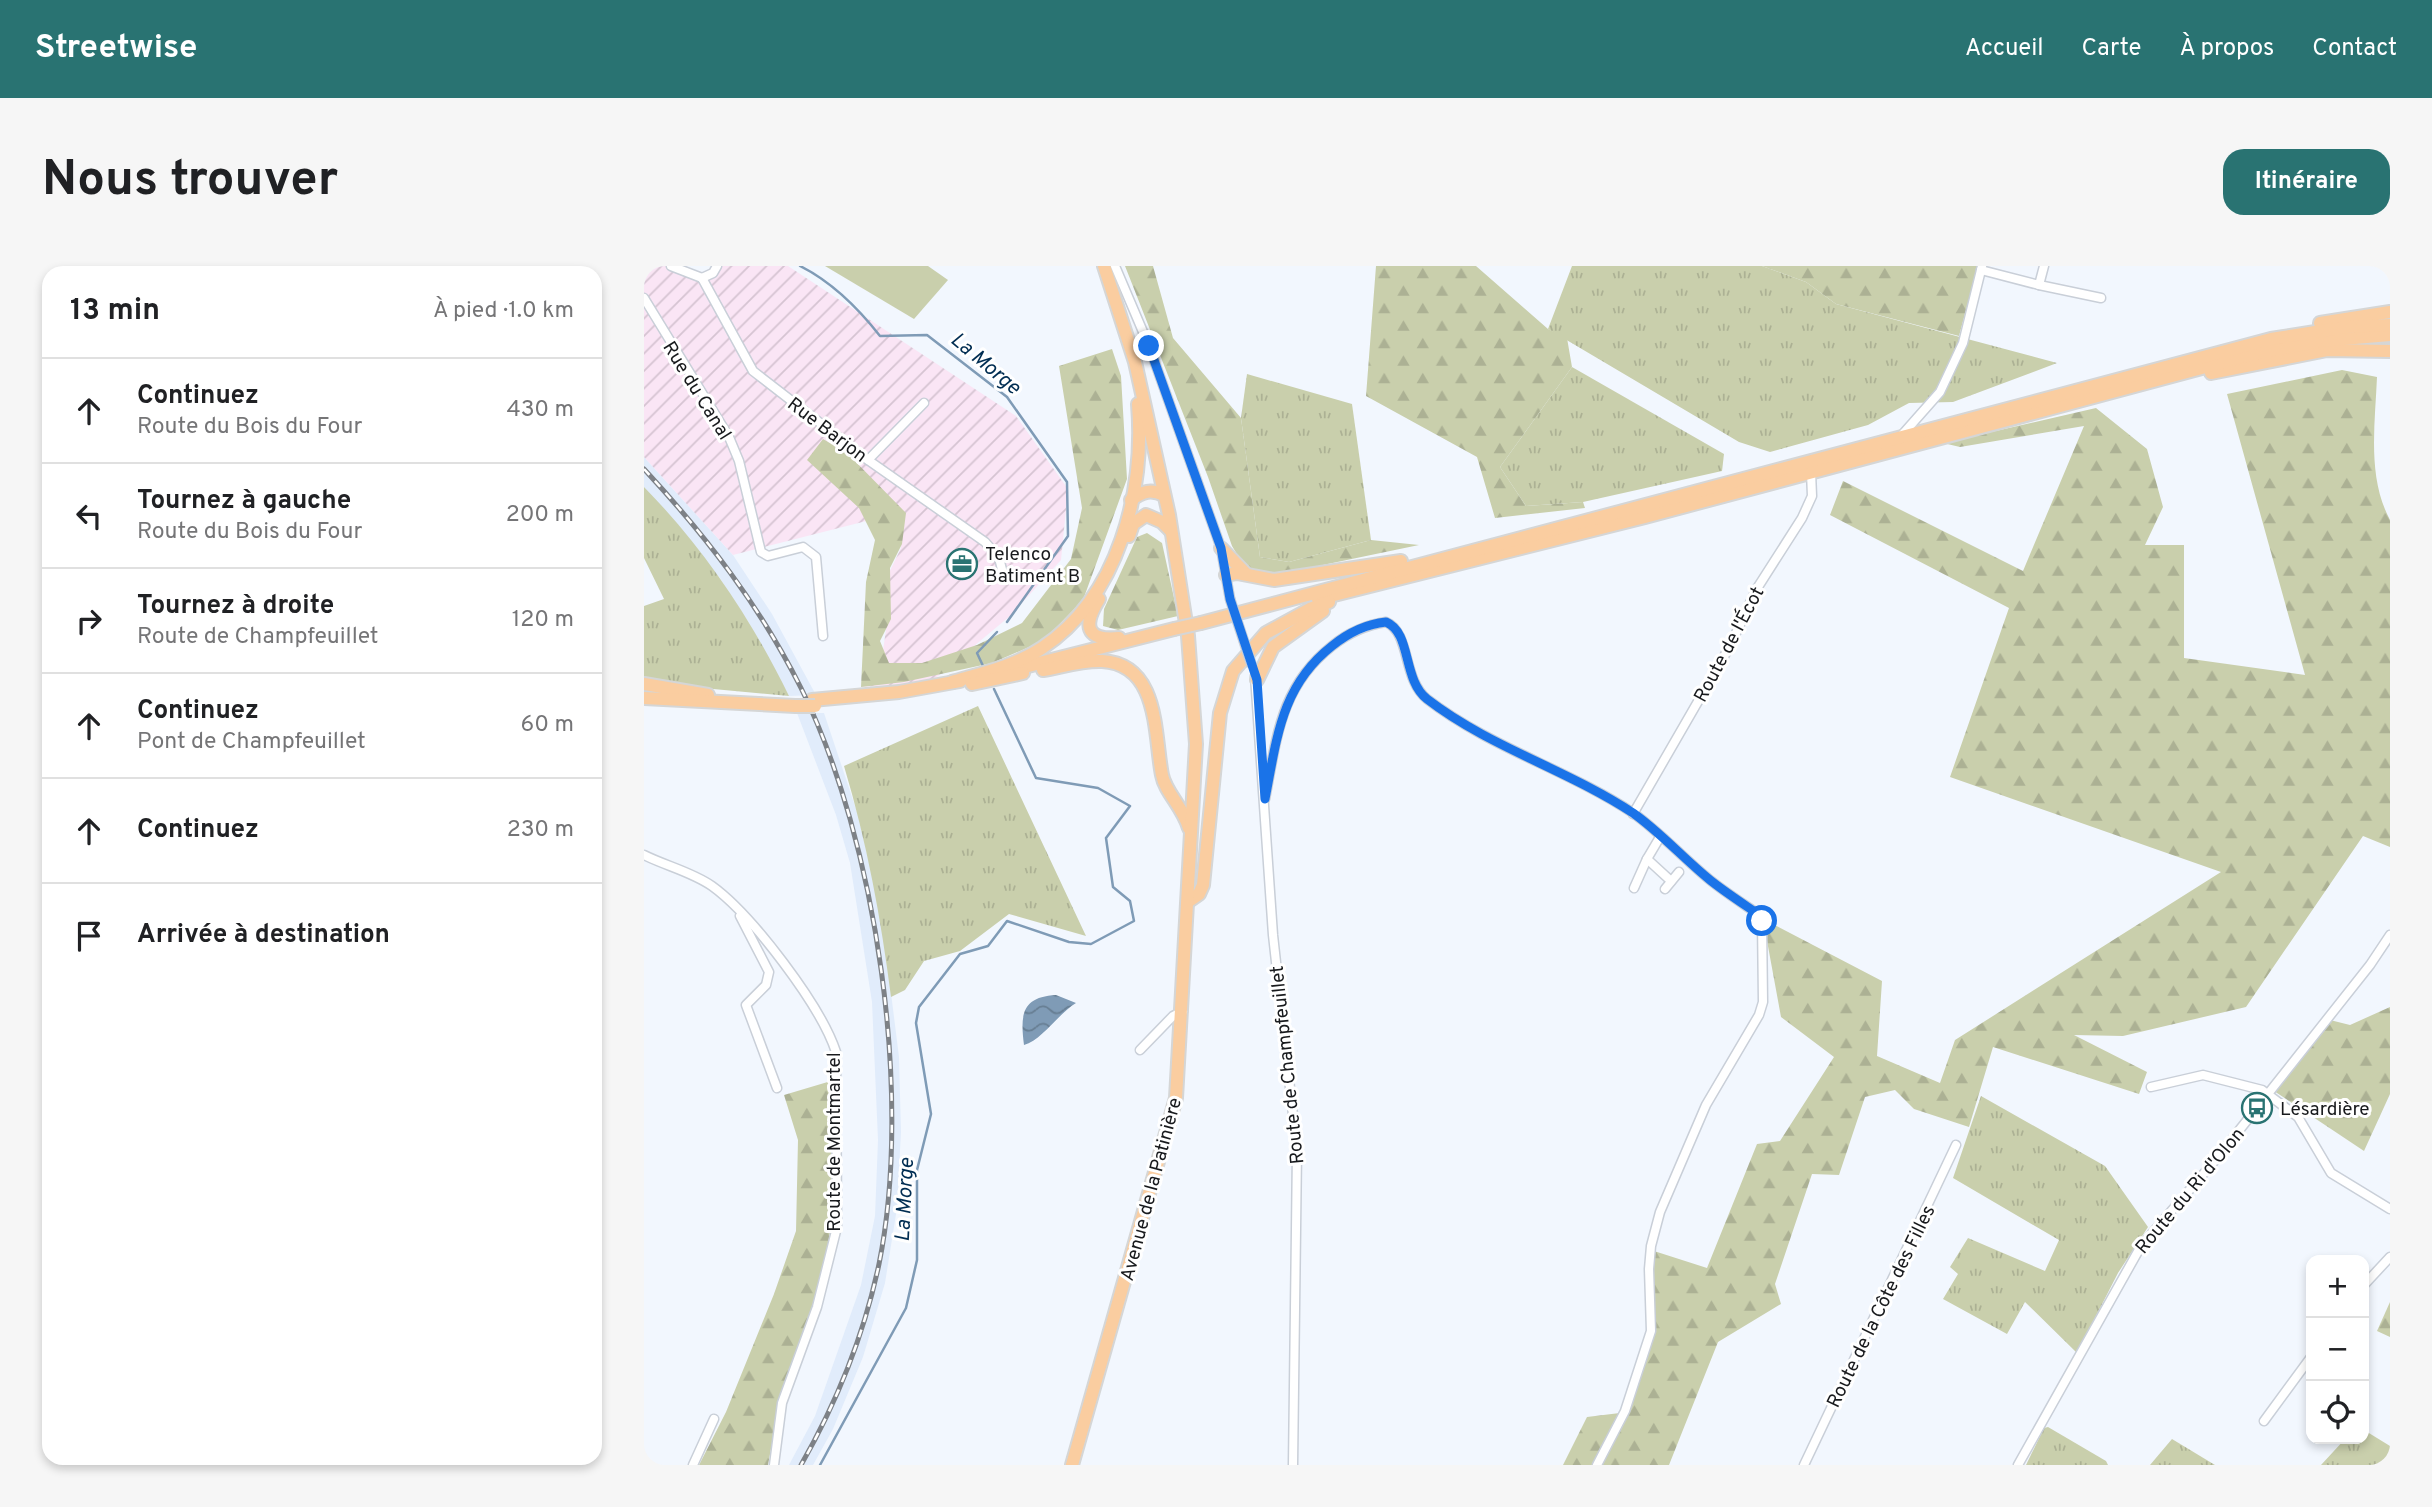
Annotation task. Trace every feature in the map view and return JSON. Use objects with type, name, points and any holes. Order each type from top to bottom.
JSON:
[{"type":"main road","points":[[952,682],[1022,660],[1062,633],[1088,604],[1104,579],[1117,550],[1131,500],[1138,457],[1135,362],[1104,266]]},
{"type":"main road","points":[[644,698],[733,704],[793,704],[900,698],[1032,671],[1180,633],[1477,548],[2287,335],[2335,320],[2390,312]]},
{"type":"main road","points":[[2287,335],[2390,325]]},
{"type":"main road","points":[[1201,625],[1379,585],[2186,371],[2320,341],[2390,335]]},
{"type":"main road","points":[[2186,371],[2210,373],[2327,351],[2390,351]]},
{"type":"main road","name":"Avenue de la Patinière","points":[[1072,1465],[1177,1098],[1183,1012],[1196,744],[1180,633],[1171,531],[1135,362]]},
{"type":"main road","points":[[1131,500],[1146,491],[1164,495]]},
{"type":"main road","points":[[1171,531],[1162,522],[1146,515],[1133,524],[1120,558],[1093,609],[1089,628],[1095,636],[1103,639],[1180,633]]},
{"type":"main road","points":[[1221,548],[1249,576]]},
{"type":"main road","points":[[1226,575],[1274,580],[1477,548]]},
{"type":"main road","points":[[1189,901],[1199,894],[1203,885],[1220,713],[1233,671],[1266,633],[1310,609],[1379,585]]},
{"type":"main road","points":[[1257,680],[1267,656],[1281,639],[1351,595]]},
{"type":"main road","points":[[813,703],[952,682],[1180,633]]},
{"type":"main road","points":[[1032,671],[1101,661],[1129,670],[1143,686],[1154,709],[1163,778],[1183,808],[1192,837]]},
{"type":"main road","points":[[644,684],[793,704]]},
{"type":"main road","points":[[644,690],[733,704]]},
{"type":"main road","points":[[1166,786],[1185,788],[1194,781]]},
{"type":"street","points":[[671,266],[702,278],[713,273],[717,266]]},
{"type":"street","name":"Route de Champfeuillet","points":[[1115,266],[1149,346],[1221,548],[1230,599],[1257,680],[1273,936],[1297,1151],[1293,1465]]},
{"type":"street","points":[[2039,285],[2044,266]]},
{"type":"street","points":[[1902,435],[1940,392],[1963,343],[1981,268],[2039,285],[2101,298]]},
{"type":"street","name":"Rue Barjon","points":[[702,278],[753,372],[868,460],[985,542],[999,558],[1004,577]]},
{"type":"street","name":"Rue du Canal","points":[[644,298],[729,437],[739,461],[761,552],[768,556],[803,547],[816,557],[824,636]]},
{"type":"street","points":[[868,460],[924,403]]},
{"type":"street","name":"Route de l'Écot","points":[[1633,814],[1730,646],[1756,590],[1802,518],[1812,496],[1811,472]]},
{"type":"street","points":[[1265,799],[1286,709],[1298,678],[1342,638],[1386,622],[1394,626],[1399,634],[1411,679],[1424,696],[1484,734],[1633,814],[1711,881],[1758,914],[1762,921],[1763,1002],[1759,1015],[1706,1105],[1660,1212],[1648,1269],[1651,1331],[1625,1411],[1597,1465]]},
{"type":"street","points":[[1634,888],[1660,838]]},
{"type":"street","name":"Route de Montmartel","points":[[644,856],[705,882],[740,913],[801,985],[829,1031],[836,1052],[837,1227],[820,1298],[782,1404],[774,1465]]},
{"type":"street","points":[[1647,859],[1671,881]]},
{"type":"street","points":[[1665,889],[1679,872]]},
{"type":"street","points":[[740,913],[769,972],[766,985],[746,1005],[777,1088]]},
{"type":"street","name":"Route du Ri d'Olon","points":[[2018,1465],[2141,1246],[2371,965],[2390,934]]},
{"type":"street","points":[[1140,1049],[1173,1016],[1183,1012]]},
{"type":"street","points":[[2151,1087],[2203,1074],[2262,1090],[2298,1117],[2331,1173],[2390,1209]]},
{"type":"street","name":"Route de la Côte des Filles","points":[[1804,1465],[1956,1146]]},
{"type":"street","points":[[2369,1280],[2390,1257]]},
{"type":"street","points":[[2264,1421],[2306,1364]]},
{"type":"street","points":[[693,1465],[714,1419]]},
{"type":"shaded area","points":[[644,266],[671,266],[702,278],[717,266],[788,266],[1016,416],[1068,489],[1061,560],[1010,616],[931,682],[861,687],[880,671],[887,623],[886,579],[901,548],[900,527],[894,514],[733,555],[644,457]]},
{"type":"shaded area","points":[[644,457],[733,555],[772,614],[816,695],[789,696],[749,623],[719,577],[644,487]]},
{"type":"shaded area","points":[[797,713],[824,713],[858,815],[881,913],[899,1057],[901,1132],[897,1208],[885,1283],[863,1357],[833,1429],[813,1465],[789,1465],[815,1416],[861,1285],[875,1216],[878,1140],[872,1002],[850,863],[836,815]]},
{"type":"green space","points":[[825,266],[928,266],[948,280],[914,319]]},
{"type":"green space","points":[[1125,266],[1153,266],[1173,338],[1241,418],[1260,557],[1289,562],[1371,540],[1419,545],[1270,576],[1244,566],[1232,546],[1208,477]]},
{"type":"green space","points":[[1376,266],[1476,266],[1548,329],[1567,338],[1572,367],[1500,467],[1526,506],[1583,502],[1585,508],[1495,518],[1477,457],[1366,396]]},
{"type":"green space","points":[[1572,266],[1762,266],[1806,282],[1836,304],[2057,363],[1953,402],[1909,403],[1868,425],[1770,452],[1739,442],[1548,329]]},
{"type":"green space","points":[[1762,266],[1978,266],[1959,336],[1836,304],[1806,282]]},
{"type":"green space","points":[[1112,349],[1121,376],[1127,479],[1083,600],[1043,641],[992,663],[904,682],[861,687],[866,582],[875,540],[859,508],[807,460],[823,439],[846,452],[906,513],[902,544],[890,568],[891,619],[880,641],[889,663],[922,663],[977,645],[1022,623],[1071,559],[1082,508],[1059,366]]},
{"type":"green space","points":[[1572,367],[1724,454],[1722,471],[1583,502],[1526,506],[1500,467]]},
{"type":"green space","points":[[2342,370],[2377,377],[2375,469],[2390,520],[2390,847],[2363,836],[2246,1007],[2123,1036],[2074,1035],[2147,1072],[2139,1094],[1993,1047],[1969,1127],[1914,1109],[1895,1090],[1865,1097],[1839,1175],[1812,1174],[1775,1284],[1781,1304],[1718,1342],[1669,1465],[1563,1465],[1587,1417],[1628,1412],[1648,1332],[1654,1251],[1707,1268],[1757,1144],[1780,1141],[1834,1057],[1781,1017],[1763,919],[1882,981],[1877,1056],[1940,1083],[1955,1040],[2221,872],[1950,777],[2009,608],[1830,515],[1843,481],[2023,571],[2084,426],[1960,447],[1943,443],[2096,408],[2147,449],[2163,507],[2145,545],[2184,545],[2184,658],[2305,675],[2227,394]]},
{"type":"green space","points":[[1247,374],[1352,404],[1371,540],[1289,562],[1260,557],[1241,418]]},
{"type":"green space","points":[[644,487],[687,535],[725,586],[759,640],[789,696],[660,684],[644,679],[644,606],[664,599],[644,558]]},
{"type":"green space","points":[[1147,533],[1162,543],[1178,616],[1118,630],[1103,626],[1104,609],[1137,537]]},
{"type":"green space","points":[[978,706],[1086,936],[1009,914],[960,951],[924,961],[905,990],[891,997],[872,881],[844,766]]},
{"type":"green space","points":[[2390,1007],[2390,1094],[2364,1151],[2274,1091],[2330,1020],[2350,1025]]},
{"type":"green space","points":[[831,1081],[831,1226],[818,1303],[778,1411],[768,1465],[699,1465],[726,1412],[774,1294],[796,1231],[798,1140],[784,1095]]},
{"type":"green space","points":[[1981,1096],[2105,1166],[2148,1227],[2118,1273],[2077,1353],[2025,1302],[2007,1334],[1943,1299],[1958,1274],[1950,1267],[1968,1238],[2045,1271],[2059,1240],[1953,1178]]},
{"type":"green space","points":[[2390,1302],[2390,1337],[2377,1331]]},
{"type":"green space","points":[[2048,1427],[2106,1461],[2108,1465],[2026,1465],[2044,1428]]},
{"type":"green space","points":[[2369,1433],[2390,1446],[2390,1465],[2321,1465],[2340,1444],[2369,1444]]},
{"type":"green space","points":[[2172,1439],[2215,1465],[2150,1465]]},
{"type":"water","points":[[1056,995],[1076,1003],[1037,1038],[1024,1045],[1023,1016],[1026,1009],[1036,999]]},
{"type":"waterway","name":"La Morge","points":[[800,266],[844,297],[880,336],[927,335],[1007,397],[1067,482],[1068,536],[1007,622]]},
{"type":"waterway","name":"La Morge","points":[[984,668],[977,653],[997,632]]},
{"type":"waterway","name":"La Morge","points":[[820,1465],[906,1308],[917,1260],[917,1170],[931,1114],[916,1023],[919,1007],[960,954],[988,946],[1007,921],[1069,942],[1091,944],[1134,921],[1130,901],[1113,887],[1106,838],[1130,806],[1098,788],[1036,778],[994,689]]},
{"type":"railway","points":[[644,469],[689,520],[750,600],[801,688],[828,750],[850,819],[868,893],[881,970],[889,1048],[892,1125],[889,1197],[879,1264],[866,1316],[848,1368],[801,1465]]},
{"type":"place","name":"Telenco Batiment B","points":[[962,564]]},
{"type":"place","name":"Lésardière","points":[[2257,1108]]},
{"type":"route","points":[[1149,346],[1221,548],[1230,599],[1257,680],[1265,799],[1274,752],[1298,678],[1342,638],[1357,630],[1386,622],[1394,626],[1399,634],[1416,689],[1444,712],[1633,814],[1711,881],[1758,914],[1762,921]]}]
